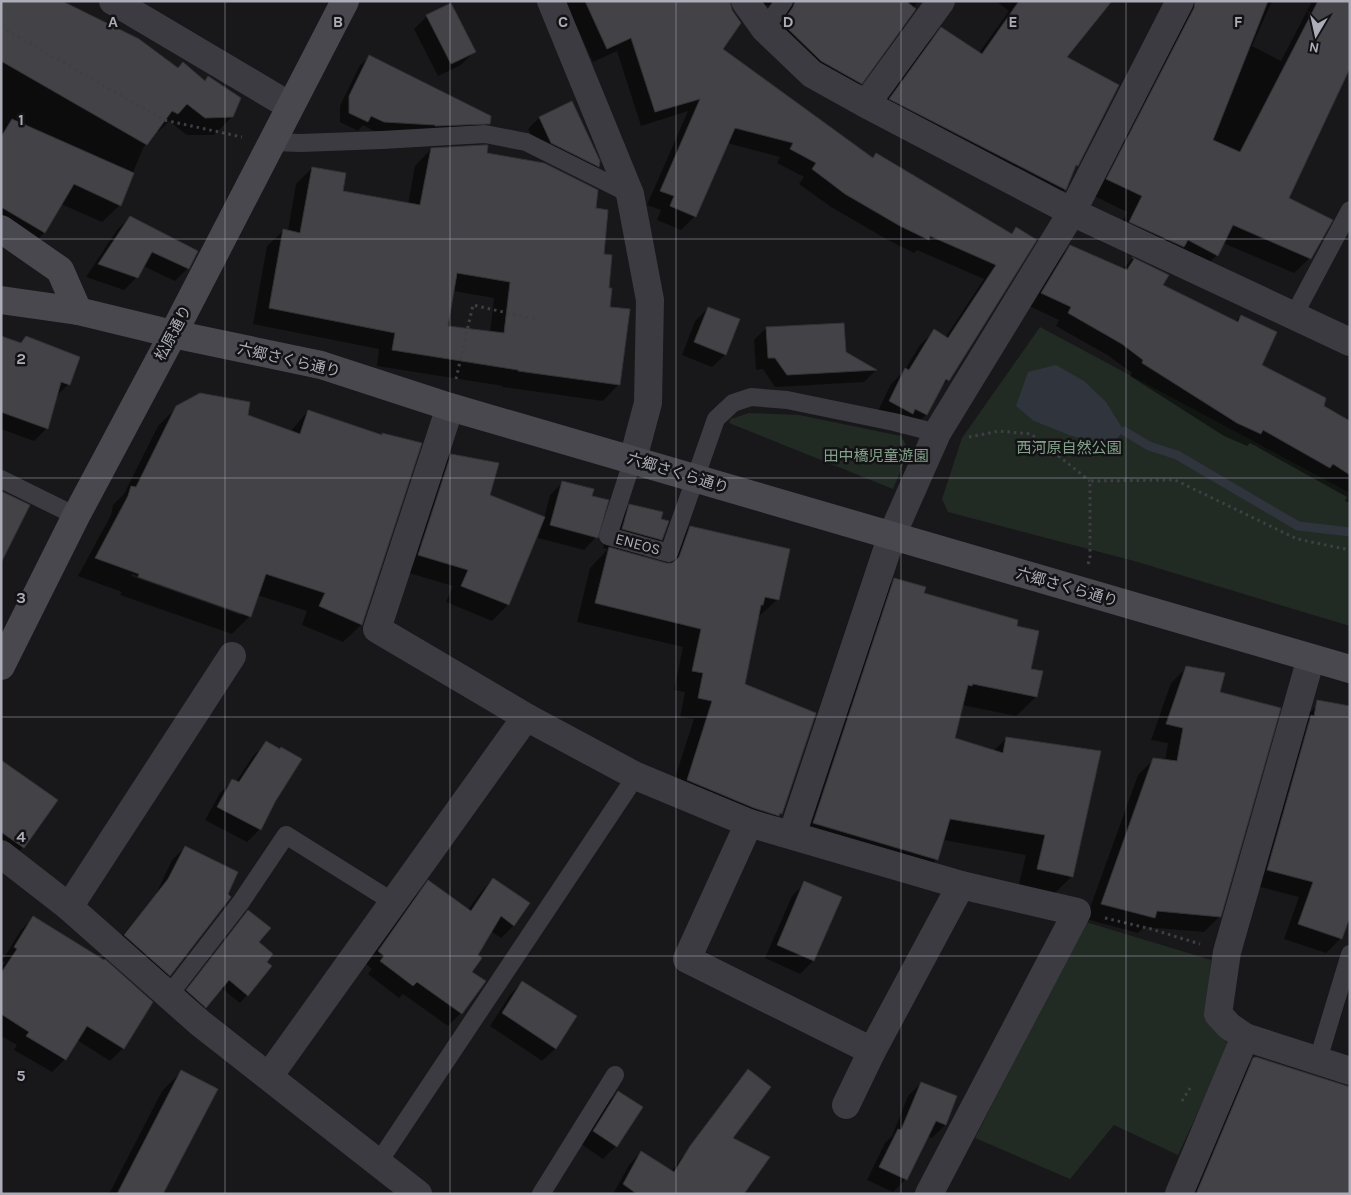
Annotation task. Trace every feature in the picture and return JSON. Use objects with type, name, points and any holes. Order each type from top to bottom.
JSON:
[{"type":"main road","name":"松原通り","points":[[1,666],[76,516],[173,334],[345,1]]},
{"type":"main road","points":[[1,229],[60,270],[78,311]]},
{"type":"main road","name":"六郷さくら通り","points":[[1,300],[78,311],[173,334],[321,365],[450,407],[1350,669]]},
{"type":"street","points":[[113,1],[290,106]]},
{"type":"street","points":[[551,1],[630,194],[650,300],[648,403],[633,459]]},
{"type":"street","points":[[745,1],[765,28],[812,74],[1072,212],[1350,342]]},
{"type":"street","points":[[866,104],[941,1]]},
{"type":"street","points":[[792,835],[892,535],[937,433],[1072,212],[1180,1]]},
{"type":"street","points":[[450,407],[376,629],[526,717],[636,776],[749,823],[961,886],[1077,912],[929,1194]]},
{"type":"street","points":[[69,907],[232,656]]},
{"type":"street","points":[[1311,658],[1227,952],[1218,1014],[1229,1026],[1245,1037],[1350,1071]]},
{"type":"street","points":[[269,1076],[526,717]]},
{"type":"street","points":[[749,823],[687,959],[872,1051]]},
{"type":"street","points":[[1,854],[69,907],[200,1023],[418,1194]]},
{"type":"street","points":[[846,1105],[872,1051],[961,886]]},
{"type":"street","points":[[1179,1194],[1245,1037]]},
{"type":"lane","points":[[765,28],[784,1]]},
{"type":"lane","points":[[272,142],[301,143],[485,134],[526,142],[630,194]]},
{"type":"lane","points":[[1293,317],[1350,210]]},
{"type":"lane","points":[[694,478],[716,419],[733,403],[751,397],[787,400],[894,422],[937,433]]},
{"type":"lane","name":"ENEOS","points":[[633,459],[608,536],[669,553],[694,478]]},
{"type":"lane","points":[[1,479],[76,516]]},
{"type":"lane","points":[[378,1163],[636,776]]},
{"type":"lane","points":[[169,995],[241,902],[286,835],[393,902]]},
{"type":"lane","points":[[1318,1060],[1350,954]]},
{"type":"lane","points":[[541,1194],[615,1075]]},
{"type":"path","points":[[1,27],[164,120],[272,142]]},
{"type":"path","points":[[450,407],[473,305],[538,320]]},
{"type":"path","points":[[937,433],[962,438],[999,431],[1032,434],[1090,482],[1175,480],[1297,539],[1350,550]]},
{"type":"path","points":[[1080,591],[1090,559],[1090,482]]},
{"type":"path","points":[[1077,912],[1151,929],[1227,952]]},
{"type":"green space","name":"西河原自然公園","points":[[1040,327],[1350,493],[1350,626],[1134,561],[948,512],[942,499],[962,438]]},
{"type":"green space","name":"田中橋児童遊園","points":[[749,413],[799,415],[901,436],[909,451],[893,489],[729,423],[731,419]]},
{"type":"green space","points":[[1086,922],[1211,960],[1206,1012],[1229,1046],[1178,1155],[1114,1125],[1070,1179],[975,1138]]},
{"type":"shaded area","points":[[1056,365],[1084,381],[1106,402],[1124,431],[1109,447],[1069,435],[1034,421],[1016,406],[1028,372]]},
{"type":"building","points":[[1,1],[62,1],[139,39],[178,68],[183,62],[205,81],[208,76],[241,98],[233,117],[205,118],[187,104],[178,114],[172,111],[147,145],[1,61]]},
{"type":"building","points":[[585,1],[730,1],[732,10],[741,23],[723,49],[873,158],[876,153],[1012,234],[1016,227],[1037,240],[949,381],[946,379],[927,415],[915,409],[913,414],[889,401],[905,368],[909,370],[934,329],[948,338],[996,265],[930,236],[929,240],[900,226],[845,194],[812,169],[816,163],[790,149],[793,143],[735,128],[696,217],[670,206],[674,196],[660,191],[700,99],[655,112],[631,38],[607,49]]},
{"type":"building","points":[[795,1],[906,1],[916,9],[862,84],[821,61],[782,23]]},
{"type":"building","points":[[1019,1],[1112,1],[1067,57],[1119,85],[1078,166],[1076,165],[1066,190],[889,99],[941,27],[982,54]]},
{"type":"building","points":[[1195,1],[1268,1],[1213,140],[1240,152],[1318,1],[1350,1],[1350,68],[1289,198],[1333,220],[1311,259],[1233,225],[1218,256],[1188,240],[1184,247],[1129,222],[1142,196],[1106,179],[1194,8]]},
{"type":"building","points":[[451,3],[476,52],[451,64],[426,15]]},
{"type":"building","points":[[369,55],[491,116],[490,124],[435,126],[384,122],[371,116],[368,122],[349,113],[349,96]]},
{"type":"building","points":[[572,101],[600,161],[599,167],[551,143],[539,117]]},
{"type":"building","points":[[12,119],[134,173],[121,206],[74,184],[45,233],[1,207],[1,137]]},
{"type":"building","points":[[488,145],[487,153],[544,163],[598,190],[596,208],[608,210],[604,254],[612,255],[609,288],[612,288],[610,307],[630,309],[620,385],[518,371],[392,350],[395,333],[269,308],[283,229],[300,233],[312,167],[346,173],[343,191],[420,205],[431,148]],"holes":[[[457,273],[510,282],[504,333],[448,326]]]},
{"type":"building","points":[[130,216],[198,251],[189,269],[152,252],[138,278],[98,264]]},
{"type":"building","points":[[1070,245],[1127,270],[1134,259],[1132,257],[1169,275],[1163,285],[1238,322],[1241,315],[1277,332],[1262,365],[1326,398],[1324,406],[1350,421],[1350,475],[1333,464],[1330,468],[1263,430],[1261,434],[1237,423],[1142,363],[1143,360],[1122,344],[1068,313],[1071,307],[1041,293]]},
{"type":"building","points":[[708,307],[740,319],[726,355],[694,342]]},
{"type":"building","points":[[844,323],[846,352],[877,370],[787,375],[775,358],[768,358],[766,327]]},
{"type":"building","points":[[1,336],[21,343],[26,336],[80,357],[70,385],[61,382],[48,429],[1,412]]},
{"type":"building","points":[[200,393],[250,402],[248,415],[300,434],[308,410],[382,435],[382,433],[422,443],[362,625],[319,606],[325,593],[266,574],[251,617],[138,577],[139,574],[95,558],[128,496],[131,486],[136,487],[176,406]]},
{"type":"building","points":[[451,454],[499,463],[490,495],[545,517],[509,605],[461,586],[468,570],[418,555]]},
{"type":"building","points":[[562,481],[594,489],[592,496],[609,500],[598,538],[550,525]]},
{"type":"building","points":[[1,491],[30,505],[1,563]]},
{"type":"building","points":[[629,504],[663,512],[661,519],[669,521],[662,540],[622,529]]},
{"type":"building","points":[[690,526],[790,549],[779,600],[765,597],[763,605],[761,605],[745,684],[816,713],[782,814],[780,813],[779,816],[754,808],[687,780],[712,701],[698,698],[703,673],[692,671],[701,629],[595,603],[609,547],[672,563],[679,557]]},
{"type":"building","points":[[894,578],[926,587],[924,593],[1018,620],[1017,626],[1039,631],[1031,669],[1043,671],[1037,697],[973,684],[972,686],[968,685],[955,738],[1003,753],[1006,737],[1101,751],[1073,877],[1037,869],[1045,835],[950,819],[938,860],[813,823]]},
{"type":"building","points":[[1186,666],[1225,673],[1220,692],[1281,708],[1221,917],[1157,911],[1155,918],[1101,904],[1153,758],[1177,761],[1183,728],[1166,724]]},
{"type":"building","points":[[1317,700],[1350,706],[1350,917],[1342,939],[1298,924],[1313,882],[1267,870],[1311,715],[1314,716]]},
{"type":"building","points":[[266,741],[302,759],[275,802],[261,830],[217,807],[232,779],[239,782]]},
{"type":"building","points":[[1,760],[58,800],[24,848],[1,832]]},
{"type":"building","points":[[185,846],[238,872],[228,894],[231,897],[170,976],[124,935],[168,879]]},
{"type":"building","points":[[493,878],[530,903],[514,926],[501,916],[478,955],[482,958],[472,972],[486,981],[462,1014],[417,982],[413,986],[380,961],[384,956],[378,951],[428,880],[471,911]]},
{"type":"building","points":[[804,881],[842,897],[814,961],[777,945]]},
{"type":"building","points":[[248,910],[271,928],[259,942],[273,954],[267,962],[272,966],[248,996],[229,980],[206,1008],[186,990]]},
{"type":"building","points":[[33,916],[105,959],[153,1002],[124,1049],[87,1026],[66,1060],[26,1036],[29,1032],[1,1014],[1,973],[17,949],[14,947]]},
{"type":"building","points":[[522,981],[577,1016],[556,1049],[502,1013]]},
{"type":"building","points":[[1256,1057],[1350,1087],[1350,1194],[1196,1194],[1253,1058]]},
{"type":"building","points":[[748,1069],[771,1087],[733,1138],[770,1157],[744,1194],[637,1194],[623,1184],[641,1151],[674,1172],[690,1146]]},
{"type":"building","points":[[181,1070],[218,1089],[163,1194],[117,1194]]},
{"type":"building","points":[[921,1082],[957,1096],[946,1125],[936,1121],[907,1180],[879,1167],[898,1129],[901,1130]]},
{"type":"building","points":[[618,1091],[643,1107],[617,1147],[593,1131]]},
{"type":"waterway","points":[[1124,431],[1149,446],[1177,455],[1298,526],[1350,532]]}]
